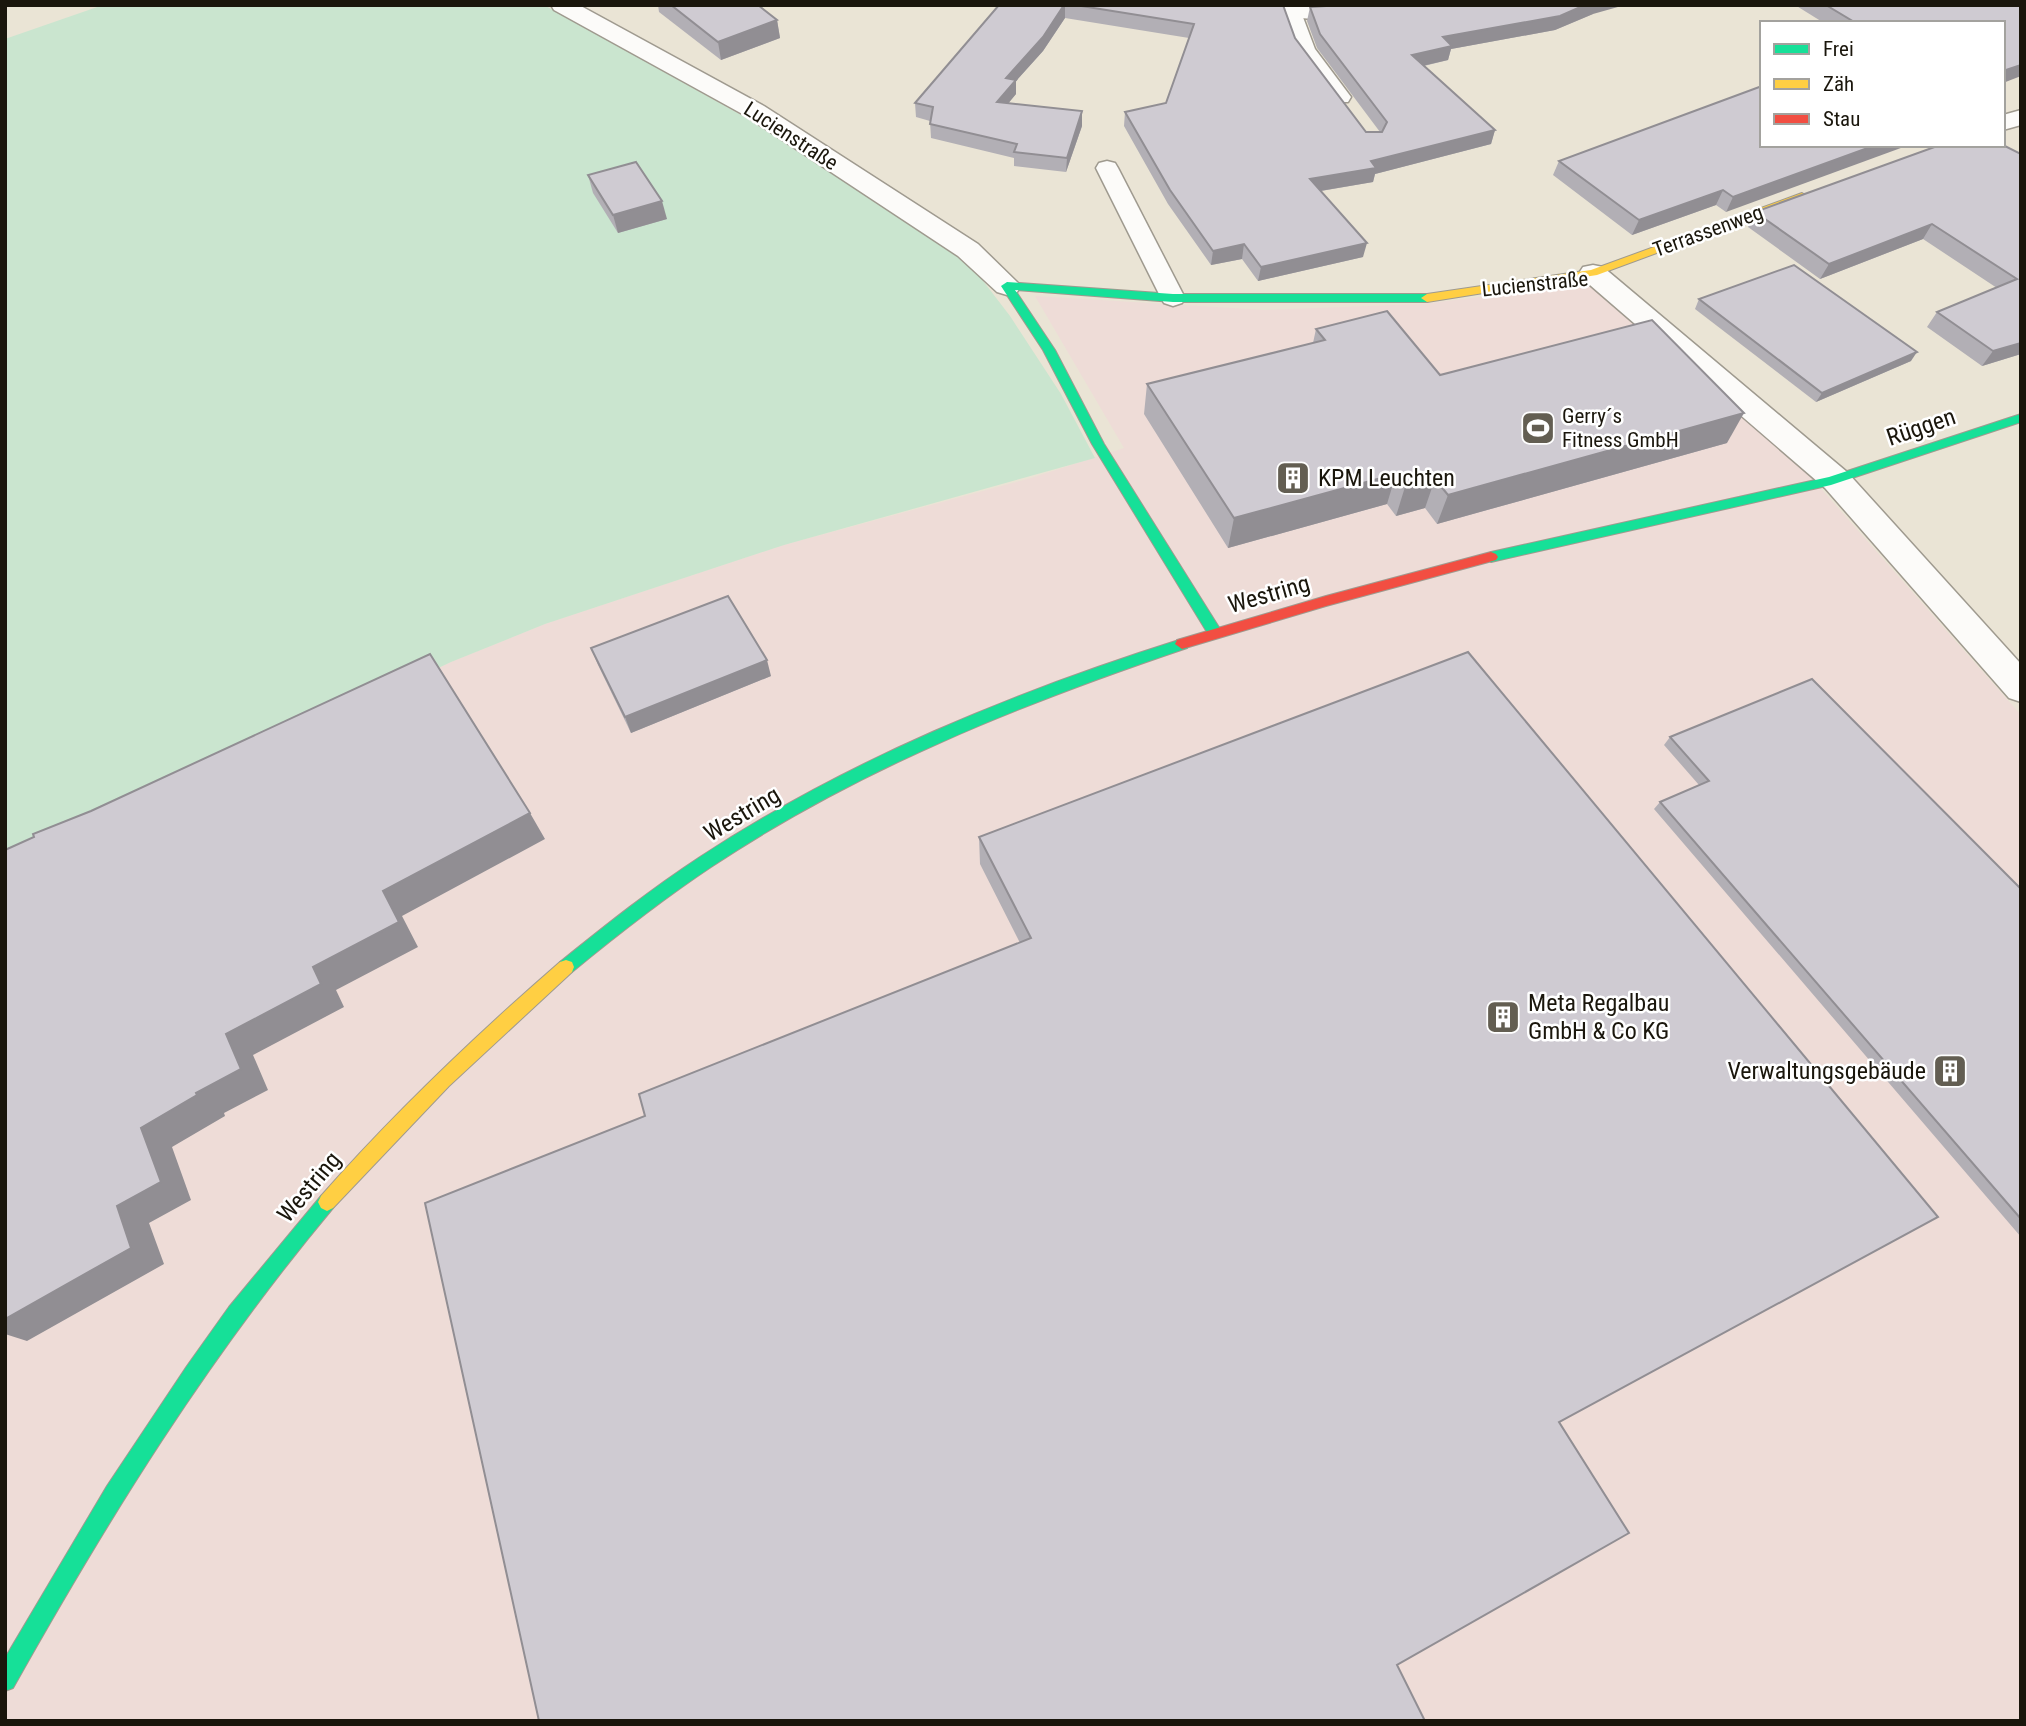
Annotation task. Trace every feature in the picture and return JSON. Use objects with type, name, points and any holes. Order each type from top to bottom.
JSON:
[{"type":"street","name":"Lucienstraße","points":[[562,5],[755,111],[968,250],[1007,286],[1049,350],[1098,444],[1214,634]]},
{"type":"street","points":[[1220,5],[1291,12],[1356,11],[1408,5]]},
{"type":"street","name":"Terrassenweg","points":[[1593,273],[1813,192]]},
{"type":"street","name":"Lucienstraße","points":[[1007,286],[1173,298],[1418,299],[1593,273],[1836,480],[2021,688]]},
{"type":"street","name":"Rüggen","points":[[1836,480],[2021,418]]},
{"type":"street","name":"Westring","points":[[5,1681],[120,1483],[185,1385],[318,1209],[439,1077],[496,1024],[632,914],[754,832],[815,798],[991,713],[1132,660],[1214,634],[1519,550],[1836,480]]},
{"type":"lane","points":[[1291,12],[1305,50],[1355,117]]},
{"type":"lane","points":[[1107,168],[1173,298]]},
{"type":"shaded area","points":[[1588,283],[1794,458],[2021,715],[2021,1721],[5,1721],[5,888],[261,752],[451,662],[545,624],[784,545],[1031,478],[1124,448],[1035,296],[1265,310],[1423,304]]},
{"type":"green space","points":[[103,5],[544,5],[802,149],[964,256],[1010,316],[1061,394],[1095,458],[784,545],[545,624],[451,662],[261,752],[5,888],[5,39]]},
{"type":"building","points":[[671,5],[758,5],[777,20],[718,42]]},
{"type":"building","points":[[999,5],[1064,5],[1043,37],[1006,78],[1016,80],[997,102],[1082,111],[1067,158],[1014,152],[1017,144],[930,124],[933,107],[915,103]]},
{"type":"building","points":[[1075,5],[1283,5],[1295,38],[1366,132],[1382,132],[1387,122],[1320,34],[1310,7],[1585,5],[1560,16],[1443,37],[1452,46],[1412,55],[1495,130],[1371,161],[1376,168],[1310,179],[1367,243],[1261,267],[1244,244],[1213,251],[1170,190],[1125,112],[1166,103],[1194,24]]},
{"type":"building","points":[[1826,5],[2021,5],[2021,65],[2005,70],[2005,21],[1853,21]]},
{"type":"building","points":[[1760,87],[1760,147],[1870,147],[1733,197],[1723,190],[1639,220],[1559,161]]},
{"type":"building","points":[[2005,146],[2021,154],[2021,343],[1993,351],[1937,312],[2017,279],[1932,224],[1829,264],[1755,212],[1934,147]]},
{"type":"building","points":[[636,162],[662,201],[613,215],[588,175]]},
{"type":"building","points":[[1794,265],[1917,352],[1822,393],[1699,299]]},
{"type":"building","points":[[1387,311],[1440,375],[1652,320],[1744,413],[1448,495],[1435,479],[1405,487],[1396,474],[1234,518],[1147,384],[1325,340],[1316,329]]},
{"type":"building","points":[[728,596],[767,660],[625,717],[591,648]]},
{"type":"building","points":[[1468,652],[1938,1217],[1559,1422],[1629,1533],[1397,1665],[1425,1721],[539,1721],[425,1203],[645,1116],[639,1094],[1031,938],[979,837]]},
{"type":"building","points":[[430,654],[530,813],[383,891],[399,922],[313,967],[321,984],[226,1034],[241,1069],[196,1093],[197,1095],[141,1128],[161,1182],[117,1206],[131,1248],[5,1319],[5,850],[34,837],[33,834],[91,811]]},
{"type":"building","name":"Verwaltungsgebäude","points":[[1812,679],[2021,889],[2021,1219],[1660,802],[1709,781],[1670,737]]},
{"type":"traffic: fast","points":[[1215,633],[1098,444],[1049,350],[1007,286],[1173,298],[1427,298]]},
{"type":"traffic: fast","points":[[1491,557],[1831,481],[2021,418]]},
{"type":"traffic: fast","points":[[566,967],[634,912],[706,862],[780,816],[858,774],[1017,702],[1182,644]]},
{"type":"traffic: fast","points":[[5,1680],[77,1555],[153,1432],[236,1314],[327,1202]]},
{"type":"traffic: slow","points":[[1427,298],[1593,273],[1802,196]]},
{"type":"traffic: slow","points":[[327,1202],[442,1080],[566,967]]},
{"type":"traffic: jam","points":[[1182,644],[1326,601],[1491,557]]},
{"type":"place","name":"Gerry´s Fitness GmbH","points":[[1538,428]]},
{"type":"place","name":"KPM Leuchten","points":[[1293,478]]},
{"type":"place","name":"Meta Regalbau GmbH & Co KG","points":[[1503,1017]]},
{"type":"place","name":"Verwaltungsgebäude","points":[[1950,1071]]}]
